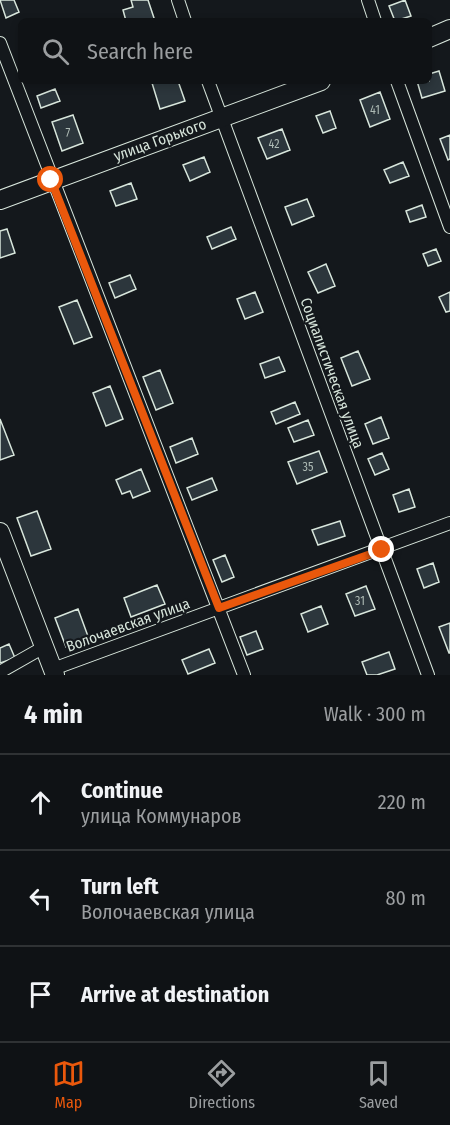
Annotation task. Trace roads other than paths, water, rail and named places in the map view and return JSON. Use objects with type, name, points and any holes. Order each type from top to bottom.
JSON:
[{"type":"street","points":[[178,0],[184,18]]},
{"type":"street","points":[[368,0],[374,18]]},
{"type":"street","points":[[432,37],[450,29]]},
{"type":"street","points":[[0,43],[244,675]]},
{"type":"street","name":"Социалистическая улица","points":[[209,84],[428,675]]},
{"type":"street","name":"улица Горького","points":[[0,200],[313,84]]},
{"type":"street","points":[[398,84],[450,227]]},
{"type":"street","name":"Волочаевская улица","points":[[54,672],[219,608],[450,524]]},
{"type":"street","points":[[0,532],[54,672]]},
{"type":"street","name":"Волочаевская улица","points":[[0,672],[44,647]]}]
